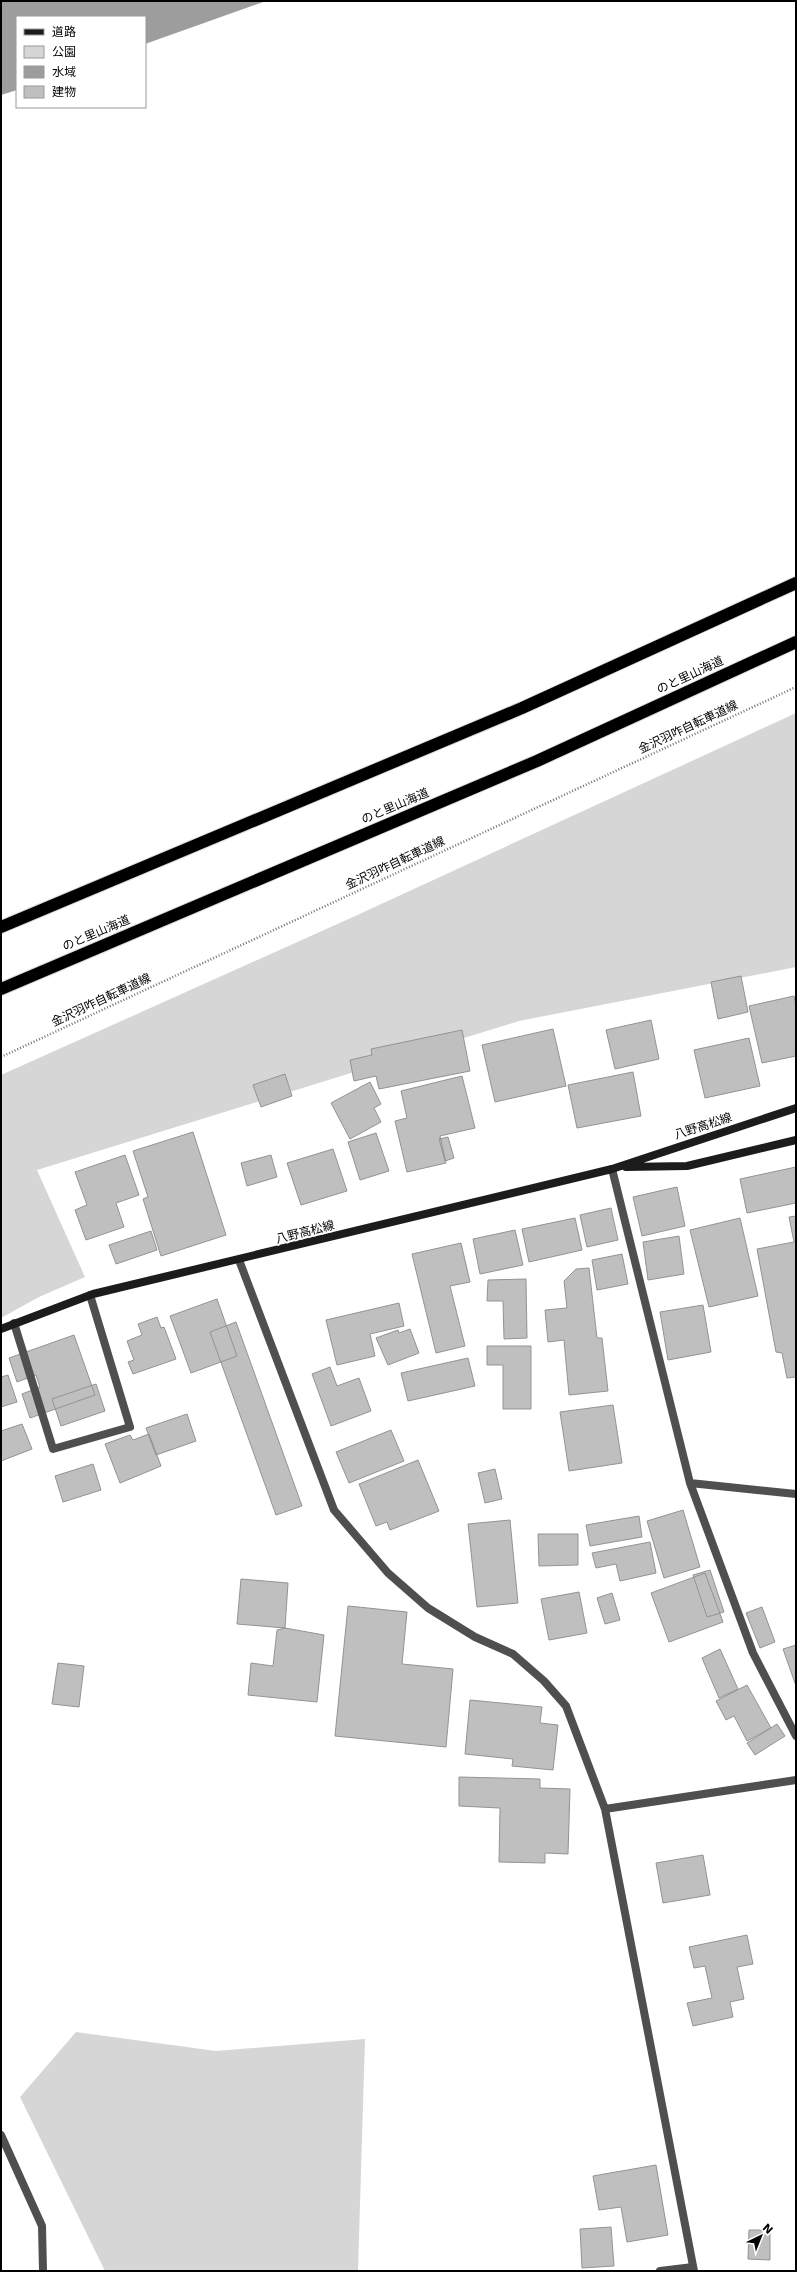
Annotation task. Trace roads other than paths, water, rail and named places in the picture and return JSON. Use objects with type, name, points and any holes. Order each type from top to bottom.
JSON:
[{"type":"highway","points":[[1,927],[522,708],[796,583]]},
{"type":"highway","name":"のと里山海道","points":[[1,988],[537,761],[796,642]]},
{"type":"main road","name":"八野高松線","points":[[1,1329],[90,1295],[615,1168],[796,1108]]},
{"type":"main road","name":"八野高松線","points":[[615,1168],[687,1166],[796,1140]]},
{"type":"street","points":[[615,1168],[690,1482],[754,1653],[796,1736]]},
{"type":"street","points":[[239,1260],[334,1510],[388,1573],[428,1608],[475,1637],[513,1654],[544,1681],[566,1706],[605,1809],[693,2269],[660,2271]]},
{"type":"street","points":[[14,1323],[53,1449],[130,1427],[90,1295]]},
{"type":"street","points":[[690,1482],[796,1494]]},
{"type":"street","points":[[605,1809],[796,1780]]},
{"type":"street","points":[[1,2135],[42,2226],[43,2271]]},
{"type":"water","points":[[1,1],[266,1],[146,44],[146,16],[16,16],[16,90],[1,95]]}]
